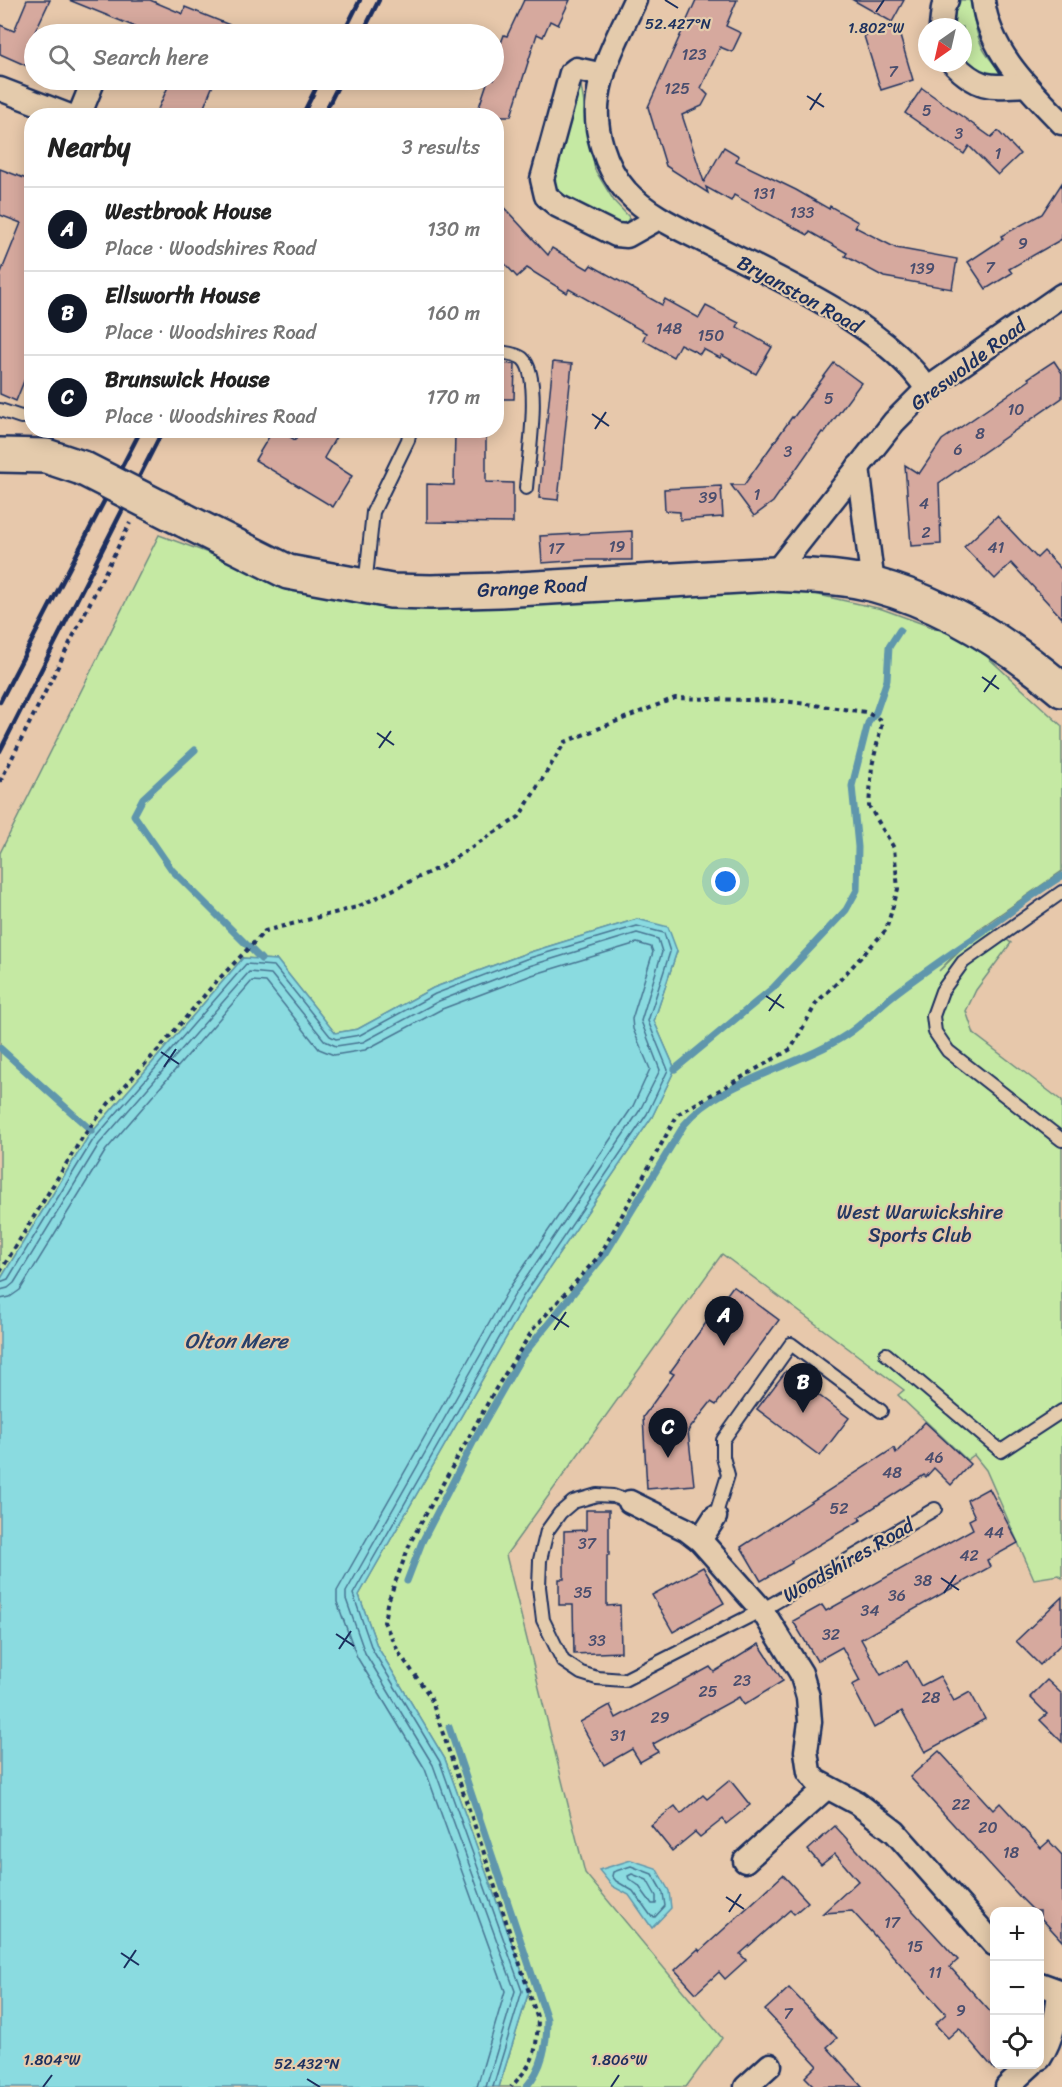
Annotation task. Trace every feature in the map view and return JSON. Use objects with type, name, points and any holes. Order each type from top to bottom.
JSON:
[{"type":"street","name":"Bryanston Road","points":[[634,0],[603,75],[597,116],[605,156],[626,191],[659,218],[818,300],[856,323],[916,372],[927,389]]},
{"type":"street","points":[[942,18],[946,0]]},
{"type":"street","points":[[983,0],[989,28],[999,49],[1026,85],[1062,123]]},
{"type":"street","points":[[603,75],[576,69],[571,73],[542,179],[546,196],[558,206],[615,235],[627,236],[659,218]]},
{"type":"street","points":[[962,72],[982,85],[1026,85]]},
{"type":"street","points":[[0,89],[49,108]]},
{"type":"street","points":[[83,108],[90,90]]},
{"type":"street","name":"Greswolde Road","points":[[774,574],[894,422],[927,389],[1062,295]]},
{"type":"street","name":"Grange Road","points":[[0,455],[46,456],[82,468],[288,572],[391,591],[431,592],[774,574],[820,576],[873,584],[923,600],[976,627],[1062,690]]},
{"type":"street","points":[[858,466],[873,584]]},
{"type":"street","name":"Woodshires Road","points":[[630,1502],[687,1530],[700,1540],[762,1610],[801,1673],[808,1696],[810,1722],[806,1751],[809,1772],[816,1781],[857,1803],[895,1832],[990,1939]]},
{"type":"street","points":[[700,1540],[715,1517]]},
{"type":"street","points":[[745,1861],[826,1788]]},
{"type":"street","points":[[1044,2051],[1056,2019],[1053,1989]]},
{"type":"street","points":[[746,2087],[770,2065]]},
{"type":"street","points":[[1008,2087],[1027,2069]]},
{"type":"lane","points":[[504,353],[522,358],[530,369],[534,389],[526,488]]},
{"type":"lane","points":[[0,410],[24,417]]},
{"type":"lane","points":[[365,587],[373,512],[408,438]]},
{"type":"lane","points":[[1062,892],[963,962],[942,991],[933,1016],[935,1032],[948,1051],[1062,1140]]},
{"type":"lane","points":[[715,1517],[728,1476],[723,1457],[723,1440],[790,1344],[880,1411]]},
{"type":"lane","points":[[886,1354],[1001,1451],[1062,1411]]},
{"type":"lane","name":"Woodshires Road","points":[[630,1502],[614,1496],[597,1495],[573,1502],[560,1513],[548,1531],[540,1560],[539,1587],[543,1620],[564,1661],[581,1673],[597,1678],[624,1680],[762,1610],[935,1509]]},
{"type":"path","points":[[0,782],[133,517]]},
{"type":"path","points":[[0,1272],[82,1138],[215,983],[266,931],[357,907],[442,866],[519,817],[565,741],[675,698],[784,701],[866,712],[882,723],[872,766],[869,806],[894,848],[898,889],[886,930],[837,983],[816,1002],[791,1049],[678,1114],[600,1255],[534,1328],[495,1390],[411,1541],[387,1604],[384,1622],[399,1653],[430,1696],[538,2020],[536,2050],[526,2070],[511,2087]]},
{"type":"green space","points":[[957,0],[970,0],[980,42],[1000,74],[997,79],[972,67],[972,18],[951,18]]},
{"type":"green space","points":[[576,84],[581,86],[595,170],[614,201],[629,217],[626,226],[611,229],[549,188]]},
{"type":"green space","name":"West Warwickshire Sports Club","points":[[159,535],[274,577],[778,586],[882,609],[970,641],[1062,726],[1062,871],[979,929],[939,971],[987,925],[1011,943],[976,990],[966,1011],[974,1034],[1062,1101],[1062,1578],[1059,1575],[1034,1579],[986,1470],[974,1455],[967,1460],[898,1395],[904,1390],[722,1254],[506,1555],[585,1873],[722,2038],[686,2087],[499,2087],[529,1991],[445,1759],[377,1646],[359,1595],[527,1301],[652,1117],[675,1069],[654,1021],[677,951],[637,919],[524,954],[433,988],[358,1029],[335,1033],[277,960],[243,958],[88,1137],[0,1280],[0,853]]},
{"type":"water","name":"Olton Mere","points":[[637,919],[668,927],[677,951],[654,1021],[675,1069],[652,1117],[527,1301],[359,1595],[377,1646],[445,1759],[529,1991],[499,2087],[0,2087],[0,1280],[88,1137],[243,958],[277,960],[335,1033],[358,1029],[433,988],[524,954]]},
{"type":"water","points":[[631,1860],[656,1868],[669,1891],[671,1908],[652,1928],[629,1895],[612,1886],[599,1870]]},
{"type":"building","points":[[27,0],[50,0],[39,24],[24,24],[24,65],[0,54],[0,25],[14,31]]},
{"type":"building","points":[[69,0],[150,0],[183,14],[185,7],[227,24],[128,24]]},
{"type":"building","points":[[524,0],[570,0],[558,25],[550,21],[543,37],[537,34],[511,116],[504,116],[504,108],[479,108],[485,90],[504,90],[504,35],[507,36]]},
{"type":"building","points":[[696,0],[737,0],[726,26],[741,33],[732,52],[720,47],[701,88],[708,95],[702,106],[682,115],[704,182],[724,147],[739,156],[736,161],[829,209],[830,206],[858,222],[855,227],[896,248],[957,259],[952,289],[884,277],[845,256],[847,253],[810,232],[808,235],[734,195],[731,201],[706,187],[708,193],[666,166],[648,107]]},
{"type":"building","points":[[853,0],[904,0],[892,22]]},
{"type":"building","points":[[897,26],[913,80],[881,90],[864,36]]},
{"type":"building","points":[[922,88],[991,137],[998,131],[1020,154],[998,175],[969,146],[964,154],[905,113]]},
{"type":"building","points":[[167,90],[211,90],[204,108],[159,108]]},
{"type":"building","points":[[0,169],[24,178],[24,381],[16,401],[0,394],[0,275],[21,223],[0,215]]},
{"type":"building","points":[[1062,183],[1062,239],[1009,269],[1012,273],[986,289],[968,262],[1003,239],[1001,236],[1042,214]]},
{"type":"building","points":[[504,208],[548,255],[552,248],[588,269],[591,265],[662,305],[665,299],[699,318],[706,306],[739,323],[737,327],[772,347],[756,374],[722,355],[720,358],[703,349],[700,354],[680,344],[673,357],[643,340],[646,333],[569,289],[567,293],[527,268],[517,277],[504,263]]},
{"type":"building","points":[[1054,361],[1062,373],[1062,398],[939,483],[941,544],[911,546],[905,465],[919,474],[942,440]]},
{"type":"building","points":[[553,362],[572,364],[558,500],[539,498]]},
{"type":"building","points":[[504,363],[515,364],[514,399],[504,399]]},
{"type":"building","points":[[834,363],[861,383],[824,433],[822,432],[773,502],[754,516],[731,485],[744,485]]},
{"type":"building","points":[[268,438],[295,440],[296,438],[335,438],[324,458],[352,476],[333,507],[255,460]]},
{"type":"building","points":[[455,438],[486,438],[486,482],[513,483],[513,523],[427,522],[427,484],[454,485]]},
{"type":"building","points":[[721,486],[723,517],[680,520],[680,512],[665,511],[664,489]]},
{"type":"building","points":[[997,516],[1037,558],[1044,551],[1062,570],[1062,618],[1011,563],[995,579],[964,547]]},
{"type":"building","points":[[632,531],[632,560],[542,563],[540,536]]},
{"type":"building","points":[[733,1286],[779,1320],[716,1405],[711,1402],[688,1431],[694,1485],[647,1489],[643,1417],[674,1374],[670,1372]]},
{"type":"building","points":[[786,1371],[849,1418],[820,1456],[757,1409]]},
{"type":"building","points":[[925,1422],[970,1464],[951,1485],[934,1468],[926,1477],[924,1475],[859,1517],[861,1520],[761,1581],[741,1547],[894,1448],[896,1453]]},
{"type":"building","points":[[989,1488],[1018,1543],[987,1560],[990,1567],[861,1639],[881,1675],[907,1661],[921,1686],[940,1676],[954,1701],[970,1692],[985,1719],[925,1752],[902,1711],[874,1728],[852,1685],[860,1681],[842,1647],[817,1661],[793,1621],[822,1605],[826,1611],[973,1529],[969,1520],[975,1517],[967,1500]]},
{"type":"building","points":[[586,1510],[609,1510],[607,1606],[620,1605],[621,1652],[574,1654],[573,1605],[559,1605],[559,1579],[564,1579],[564,1531],[586,1530]]},
{"type":"building","points":[[703,1567],[724,1603],[673,1632],[652,1595]]},
{"type":"building","points":[[1062,1597],[1062,1643],[1040,1665],[1016,1641]]},
{"type":"building","points":[[759,1644],[783,1681],[744,1705],[739,1697],[653,1744],[658,1752],[640,1762],[632,1749],[604,1765],[580,1722],[610,1705],[616,1718],[710,1667],[714,1672]]},
{"type":"building","points":[[1047,1680],[1062,1694],[1062,1742],[1040,1720],[1047,1714],[1030,1697]]},
{"type":"building","points":[[939,1751],[993,1810],[1000,1803],[1041,1848],[1049,1841],[1062,1855],[1062,1941],[1044,1921],[1044,1907],[1030,1907],[910,1777]]},
{"type":"building","points":[[730,1780],[750,1805],[726,1824],[723,1819],[700,1837],[695,1832],[672,1851],[651,1825],[675,1806],[681,1814],[703,1795],[707,1799]]},
{"type":"building","points":[[835,1826],[958,1960],[950,1967],[990,2012],[990,2064],[959,2028],[948,2038],[935,2024],[946,2014],[852,1911],[823,1913],[858,1881],[835,1854],[821,1865],[808,1850]]},
{"type":"building","points":[[783,1875],[808,1902],[794,1914],[790,1910],[740,1954],[746,1960],[725,1979],[719,1972],[696,1993],[675,1970],[698,1949],[700,1951]]},
{"type":"building","points":[[789,1988],[837,2038],[827,2047],[863,2087],[815,2087],[805,2077],[817,2065],[765,2010]]},
{"type":"waterway","points":[[675,1069],[773,988],[846,910],[857,890],[858,847],[852,786],[868,723],[876,712],[887,680],[889,647],[900,630]]},
{"type":"waterway","points":[[195,750],[143,798],[134,815],[172,870],[261,959]]},
{"type":"waterway","points":[[407,1581],[422,1542],[478,1433],[522,1356],[606,1253],[684,1125],[718,1096],[846,1035],[915,979],[1062,876]]},
{"type":"waterway","points":[[0,1048],[92,1131]]},
{"type":"waterway","points":[[449,1727],[547,2019],[543,2055],[532,2080],[526,2087]]},
{"type":"railway","points":[[348,24],[360,0]]},
{"type":"railway","points":[[367,24],[379,0]]},
{"type":"railway","points":[[306,108],[315,90]]},
{"type":"railway","points":[[327,108],[336,90]]},
{"type":"railway","points":[[0,702],[137,438]]},
{"type":"railway","points":[[0,751],[159,438]]},
{"type":"place","name":"Westbrook House","points":[[724,1346]]},
{"type":"place","name":"Ellsworth House","points":[[803,1413]]},
{"type":"place","name":"Brunswick House","points":[[668,1458]]}]
